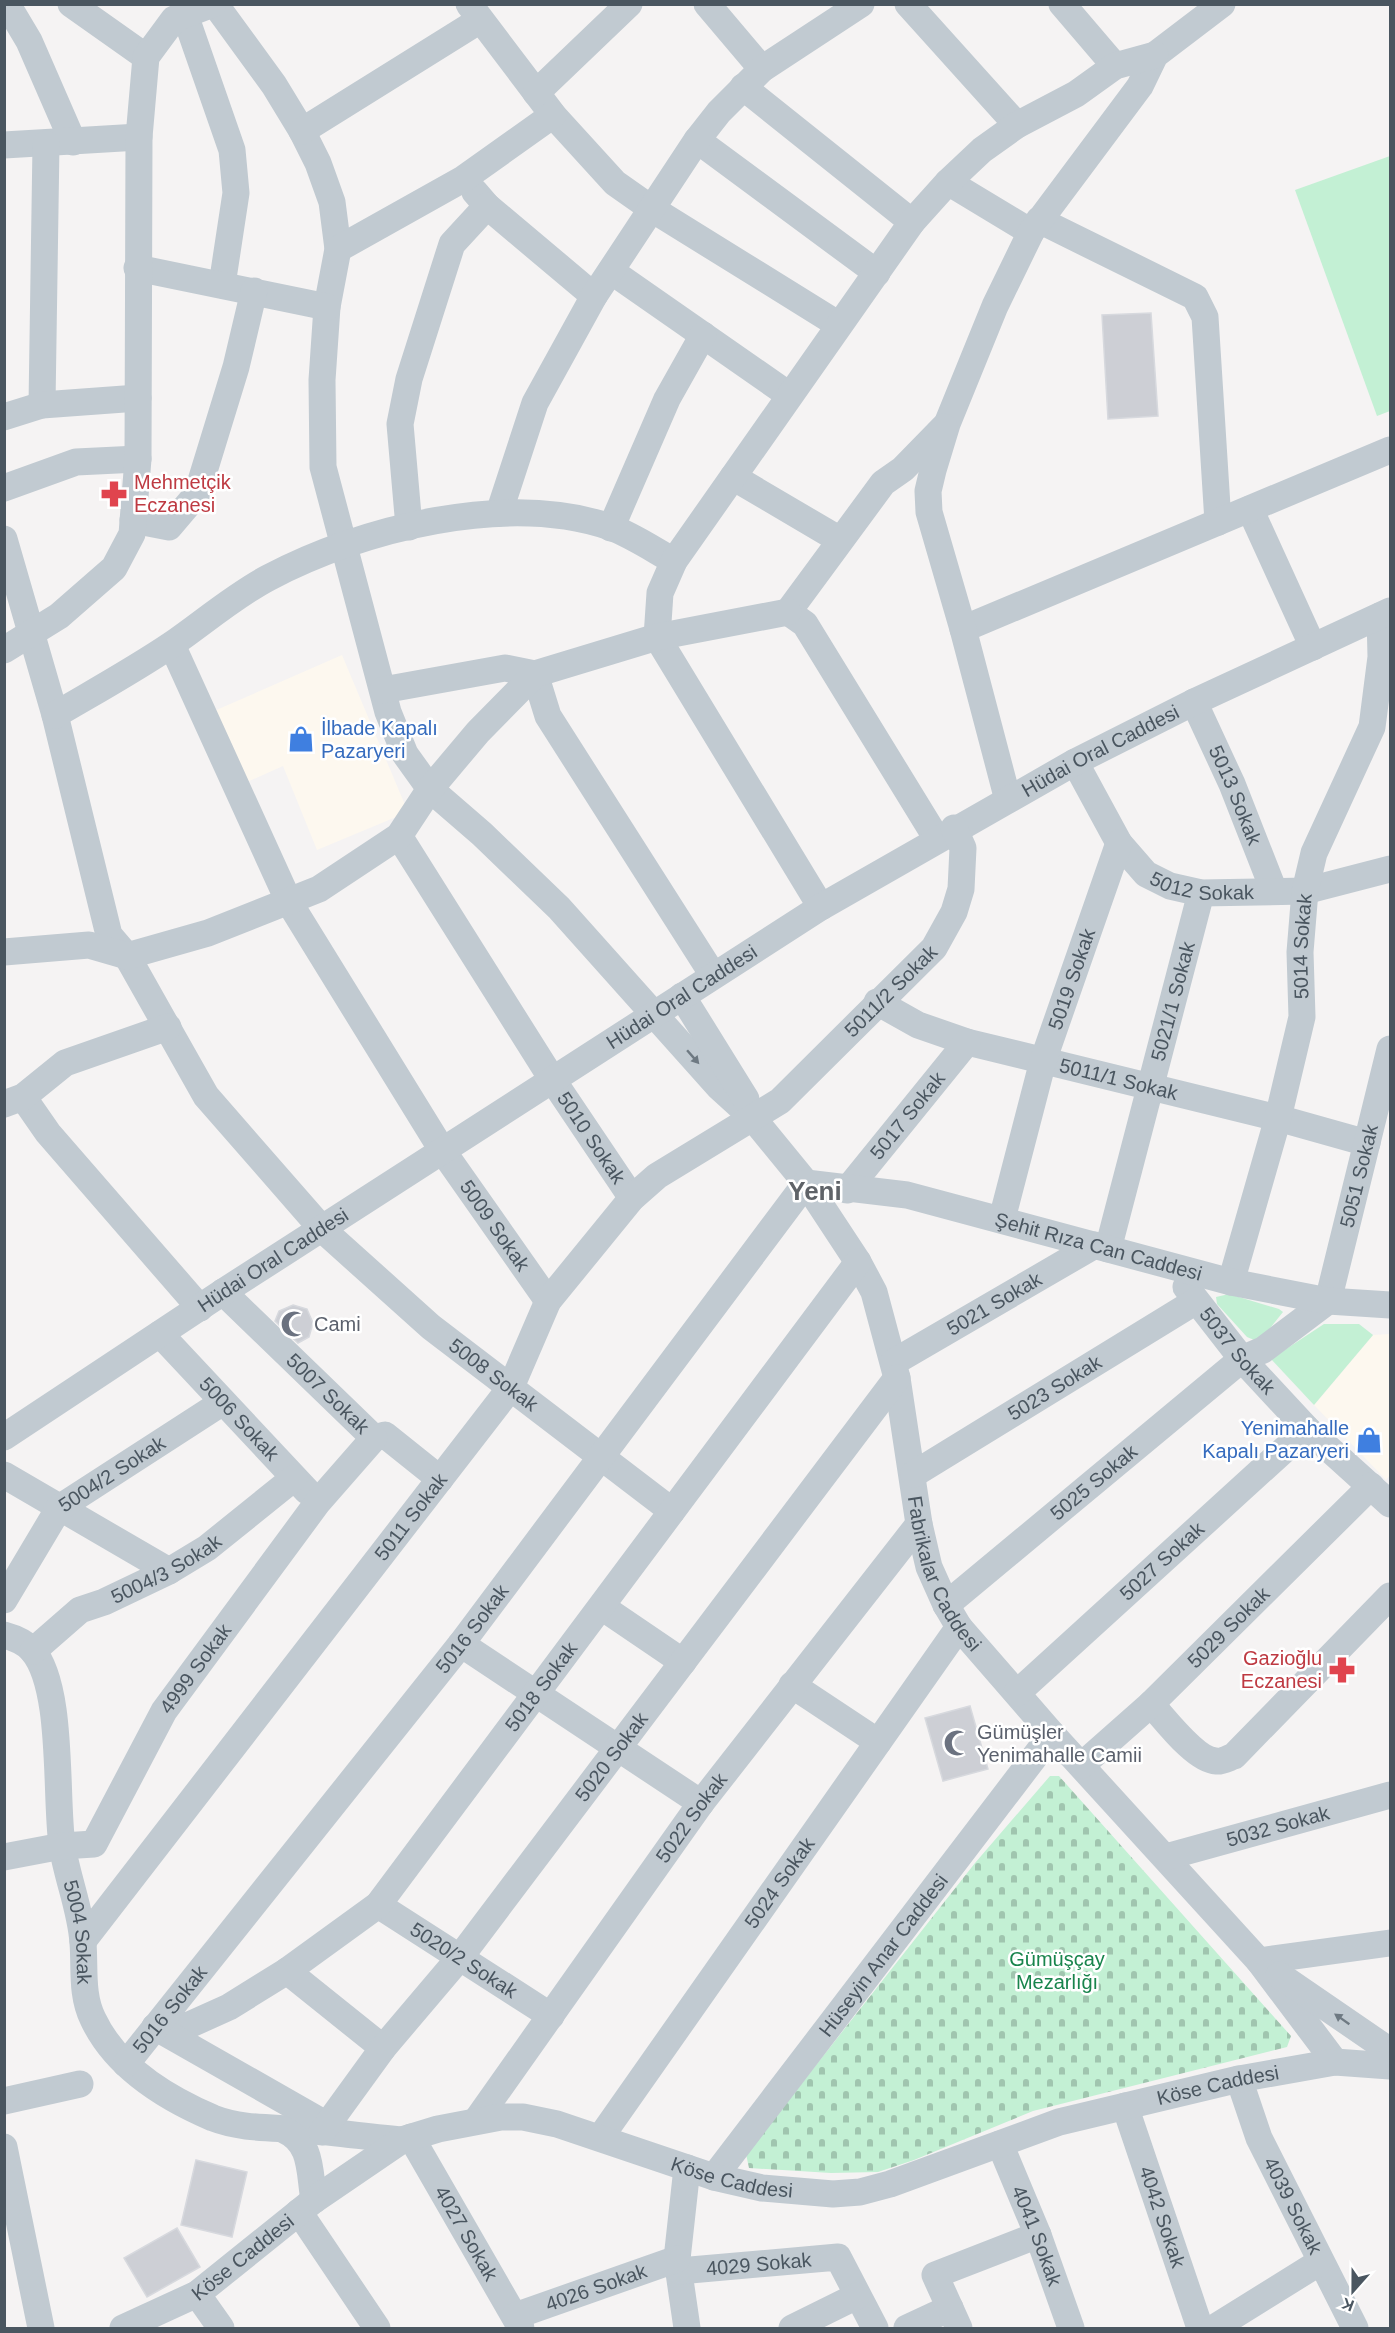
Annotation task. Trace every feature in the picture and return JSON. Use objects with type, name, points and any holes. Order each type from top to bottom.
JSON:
[{"type":"street","points":[[7,4],[29,41],[73,142]]},
{"type":"street","points":[[71,4],[146,57]]},
{"type":"street","points":[[4,650],[59,616],[114,568],[132,534],[138,459],[139,136],[146,57],[173,13],[214,4]]},
{"type":"street","name":"Fabrikalar Caddesi","points":[[214,4],[274,85],[302,131],[318,163],[332,202],[338,249],[327,307],[322,380],[323,467],[388,712],[405,753],[430,789],[482,834],[559,908],[719,1087],[752,1118],[806,1183],[858,1262],[874,1292],[896,1370],[914,1474],[919,1524],[929,1567],[952,1616],[1052,1734],[1258,1961],[1335,2062]]},
{"type":"street","points":[[536,93],[629,4]]},
{"type":"street","points":[[707,4],[753,78],[912,222]]},
{"type":"street","points":[[499,513],[535,403],[594,296],[697,140],[753,78],[861,4]]},
{"type":"street","points":[[908,4],[1017,124]]},
{"type":"street","points":[[1062,4],[1115,66]]},
{"type":"street","points":[[1008,800],[963,629],[929,512],[928,491],[947,424],[995,306],[1035,226],[1140,86],[1155,55],[1195,13],[1222,4]]},
{"type":"street","points":[[302,131],[475,12],[553,115],[615,183],[652,209],[840,325]]},
{"type":"street","points":[[173,13],[232,150],[236,193],[222,285]]},
{"type":"street","points":[[821,907],[657,637],[660,593],[674,561],[789,395],[912,222],[948,182],[982,150],[1017,124],[1076,94],[1115,66],[1155,55]]},
{"type":"street","points":[[338,249],[463,179],[553,115]]},
{"type":"street","points":[[4,145],[139,136]]},
{"type":"street","points":[[697,140],[877,273]]},
{"type":"street","points":[[42,405],[46,144]]},
{"type":"street","points":[[463,179],[487,206],[594,296]]},
{"type":"street","points":[[948,182],[1035,226],[1195,297],[1205,318],[1218,522]]},
{"type":"street","points":[[409,527],[400,424],[409,379],[452,244],[487,206]]},
{"type":"street","points":[[137,268],[327,307]]},
{"type":"street","points":[[611,271],[789,395]]},
{"type":"street","points":[[133,520],[169,527],[197,494],[236,367],[254,291]]},
{"type":"street","points":[[611,528],[668,399],[703,335]]},
{"type":"street","points":[[4,417],[42,405],[138,398]]},
{"type":"street","points":[[383,690],[505,668],[535,674],[657,637],[788,612],[883,483],[903,468],[947,424]]},
{"type":"street","points":[[963,629],[1390,450]]},
{"type":"street","points":[[4,488],[76,462],[138,459]]},
{"type":"street","points":[[733,477],[840,540]]},
{"type":"street","points":[[1250,509],[1313,647]]},
{"type":"street","points":[[55,715],[172,645],[267,578],[343,545],[409,527],[499,513],[562,515],[611,528],[674,561]]},
{"type":"street","name":"5008 Sokak","points":[[4,538],[55,715],[110,935],[127,956],[206,1096],[323,1230],[430,1327],[672,1511]]},
{"type":"street","name":"5011/2 Sokak","points":[[752,1118],[780,1101],[877,1002],[934,948],[954,912],[964,869],[963,848],[946,834],[805,624],[788,612]]},
{"type":"street","name":"Hüdai Oral Caddesi","points":[[4,1437],[223,1292],[323,1230],[442,1150],[821,907],[1075,762],[1194,702],[1385,613]]},
{"type":"street","name":"5014 Sokak","points":[[1232,1282],[1278,1118],[1302,1017],[1300,952],[1305,891],[1314,853],[1381,729],[1381,657],[1385,613]]},
{"type":"street","name":"5009 Sokak","points":[[172,645],[289,902],[442,1150],[548,1301]]},
{"type":"street","points":[[4,952],[89,945],[127,956],[208,933],[289,902],[347,873],[399,836],[430,789],[478,732],[535,674]]},
{"type":"street","points":[[535,674],[548,716],[713,975]]},
{"type":"street","name":"5013 Sokak","points":[[1194,702],[1232,784],[1275,891]]},
{"type":"street","name":"5012 Sokak","points":[[1075,762],[1119,843],[1146,874],[1170,886],[1201,893],[1305,891],[1390,869]]},
{"type":"street","name":"5010 Sokak","points":[[399,836],[552,1079],[632,1198]]},
{"type":"street","name":"5019 Sokak","points":[[1002,1219],[1043,1061],[1119,843]]},
{"type":"street","name":"5021/1 Sokak","points":[[1102,1247],[1153,1087],[1201,893]]},
{"type":"street","name":"Fabrikalar Caddesi","points":[[682,996],[745,1094],[752,1118]]},
{"type":"street","name":"5011/1 Sokak","points":[[877,1002],[918,1025],[967,1042],[1278,1118],[1367,1143]]},
{"type":"street","points":[[168,1027],[65,1063],[14,1100],[48,1133],[200,1308]]},
{"type":"street","name":"5017 Sokak","points":[[847,1190],[967,1042]]},
{"type":"street","name":"5051 Sokak","points":[[1328,1301],[1390,1049]]},
{"type":"street","name":"5011 Sokak","points":[[83,1941],[511,1387],[548,1301],[632,1198],[657,1176],[752,1118]]},
{"type":"street","name":"Şehit Rıza Can Caddesi","points":[[806,1183],[907,1196],[1002,1219],[1170,1267],[1232,1282],[1328,1301],[1390,1305]]},
{"type":"street","name":"5016 Sokak","points":[[126,2064],[461,1644],[806,1183]]},
{"type":"street","name":"5021 Sokak","points":[[896,1370],[1102,1247]]},
{"type":"street","name":"5018 Sokak","points":[[155,2027],[189,2025],[229,2007],[287,1971],[378,1905],[537,1696],[858,1262]]},
{"type":"street","name":"5037 Sokak","points":[[1170,1267],[1242,1359],[1307,1429],[1381,1495]]},
{"type":"street","name":"5007 Sokak","points":[[223,1292],[374,1438],[385,1435],[440,1479]]},
{"type":"street","name":"5023 Sokak","points":[[914,1474],[1196,1301]]},
{"type":"street","name":"5025 Sokak","points":[[952,1616],[1242,1359],[1263,1350],[1328,1301]]},
{"type":"street","name":"5006 Sokak","points":[[160,1334],[318,1502]]},
{"type":"street","name":"5020 Sokak","points":[[325,2128],[383,2048],[461,1956],[683,1662],[896,1370]]},
{"type":"street","name":"5004/2 Sokak","points":[[4,1600],[60,1508],[223,1402]]},
{"type":"street","name":"5027 Sokak","points":[[1017,1693],[1307,1429]]},
{"type":"street","name":"4999 Sokak","points":[[4,1857],[62,1846],[94,1844],[164,1711],[318,1502],[374,1438]]},
{"type":"street","points":[[4,1475],[168,1571]]},
{"type":"street","name":"5004/3 Sokak","points":[[33,1651],[80,1611],[168,1571],[207,1548],[294,1478]]},
{"type":"street","name":"5029 Sokak","points":[[1082,1765],[1381,1495]]},
{"type":"street","name":"5022 Sokak","points":[[476,2121],[701,1803],[919,1524]]},
{"type":"street","points":[[1151,1704],[1197,1753],[1216,1761],[1225,1760],[1234,1755],[1390,1596]]},
{"type":"street","points":[[602,1607],[683,1662]]},
{"type":"street","name":"5024 Sokak","points":[[600,2138],[878,1742],[952,1616]]},
{"type":"street","points":[[4,1635],[24,1643],[33,1651]]},
{"type":"street","points":[[461,1644],[701,1803]]},
{"type":"street","name":"5004 Sokak","points":[[33,1651],[47,1678],[52,1711],[62,1846],[83,1941],[85,1990],[93,2020],[126,2064],[162,2092],[215,2119],[239,2126],[284,2130],[325,2128],[407,2138]]},
{"type":"street","points":[[792,1685],[878,1742]]},
{"type":"street","name":"Hüseyin Anar Caddesi","points":[[714,2177],[1052,1734]]},
{"type":"street","name":"5032 Sokak","points":[[1166,1857],[1390,1795]]},
{"type":"street","name":"5020/2 Sokak","points":[[378,1905],[461,1956],[551,2016]]},
{"type":"street","points":[[1258,1961],[1390,1943]]},
{"type":"street","name":"Fabrikalar Caddesi","points":[[1258,1961],[1390,2064]]},
{"type":"street","points":[[287,1971],[383,2048]]},
{"type":"street","points":[[155,2027],[325,2128]]},
{"type":"street","name":"Köse Caddesi","points":[[123,2328],[197,2294],[306,2206],[407,2138],[476,2121],[501,2117],[523,2117],[557,2124],[714,2177],[788,2191],[833,2194],[860,2192],[890,2184],[1059,2122],[1239,2079],[1335,2062],[1390,2064]]},
{"type":"street","name":"4039 Sokak","points":[[1239,2079],[1259,2138],[1355,2328]]},
{"type":"street","points":[[4,2101],[80,2084]]},
{"type":"street","name":"4042 Sokak","points":[[1125,2106],[1200,2328]]},
{"type":"street","points":[[284,2130],[297,2136],[306,2150],[306,2206],[377,2328]]},
{"type":"street","name":"4027 Sokak","points":[[407,2138],[518,2322]]},
{"type":"street","name":"4041 Sokak","points":[[1000,2144],[1038,2235],[1071,2328]]},
{"type":"street","points":[[4,2147],[16,2268],[41,2328]]},
{"type":"street","points":[[687,2168],[678,2265],[687,2328]]},
{"type":"street","points":[[907,2328],[955,2318],[935,2275],[1038,2235]]},
{"type":"street","name":"4029 Sokak","points":[[678,2265],[838,2258],[857,2296]]},
{"type":"street","points":[[1214,2328],[1320,2262]]},
{"type":"street","name":"4026 Sokak","points":[[518,2322],[678,2265]]},
{"type":"street","points":[[197,2294],[221,2328]]},
{"type":"street","points":[[792,2328],[857,2296],[875,2328]]},
{"type":"shaded area","name":"İlbade Kapalı Pazaryeri","points":[[342,655],[408,812],[317,850],[283,766],[245,783],[214,711]]},
{"type":"shaded area","name":"Yenimahalle Kapalı Pazaryeri","points":[[1390,1334],[1390,1475],[1386,1480],[1314,1405],[1373,1335]]},
{"type":"green space","points":[[1390,156],[1390,411],[1377,416],[1295,190]]},
{"type":"green space","points":[[1229,1294],[1283,1312],[1259,1342],[1247,1337],[1217,1304],[1216,1297]]},
{"type":"green space","points":[[1324,1324],[1359,1324],[1373,1335],[1314,1405],[1271,1359]]},
{"type":"green space","name":"Gümüşçay Mezarlığı","points":[[1050,1776],[1059,1776],[1291,2036],[1287,2047],[1033,2111],[914,2160],[878,2172],[831,2173],[749,2168],[746,2154],[975,1863]]},
{"type":"building","points":[[1151,313],[1158,416],[1108,419],[1102,315]]},
{"type":"building","name":"Cami","points":[[293,1305],[307,1309],[313,1323],[309,1337],[298,1343],[275,1321],[279,1311]]},
{"type":"building","name":"Gümüşler Yenimahalle Camii","points":[[970,1706],[988,1769],[943,1781],[925,1718]]},
{"type":"building","points":[[196,2160],[247,2172],[232,2237],[181,2225]]},
{"type":"building","points":[[177,2228],[200,2267],[147,2297],[124,2258]]},
{"type":"place","name":"Mehmetçik Eczanesi","points":[[114,494]]},
{"type":"place","name":"İlbade Kapalı Pazaryeri","points":[[301,739]]},
{"type":"place","name":"Cami","points":[[294,1324]]},
{"type":"place","name":"Yenimahalle Kapalı Pazaryeri","points":[[1369,1440]]},
{"type":"place","name":"Gazioğlu Eczanesi","points":[[1342,1670]]},
{"type":"place","name":"Gümüşler Yenimahalle Camii","points":[[957,1743]]},
{"type":"district","name":"Yeni","points":[[815,1191]]}]
